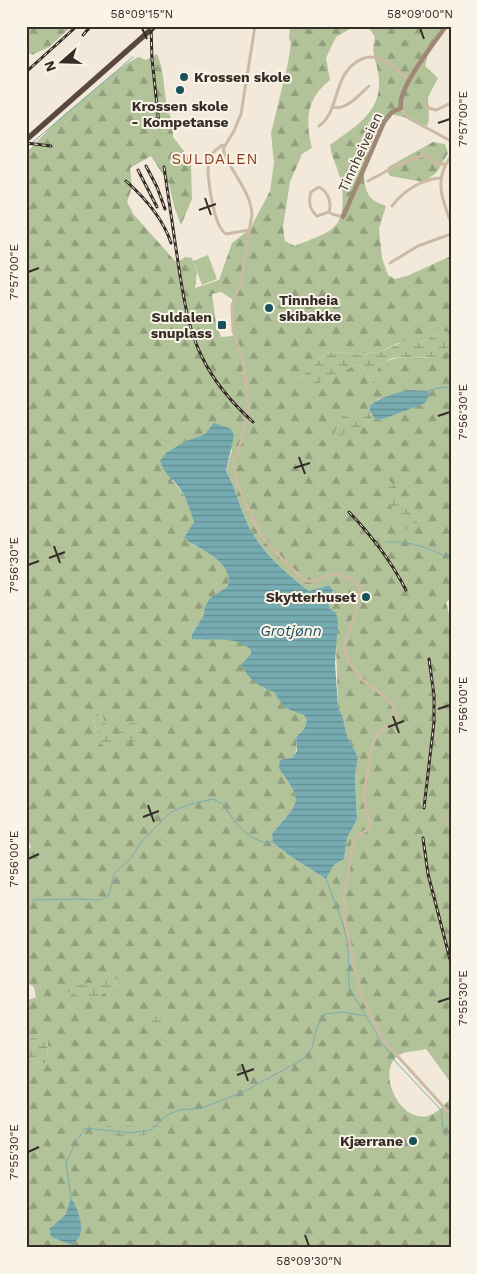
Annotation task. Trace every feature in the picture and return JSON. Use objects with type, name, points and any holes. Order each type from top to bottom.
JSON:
[{"type":"highway","points":[[26,140],[157,26]]},
{"type":"street","points":[[255,26],[241,114],[234,131],[223,149],[227,162],[246,193],[252,214],[241,282],[232,305],[233,331],[243,360],[249,408],[242,439],[234,462],[235,478],[262,537],[304,580],[314,582],[338,574],[350,578],[359,585],[356,610],[345,640],[346,656],[363,680],[391,703],[396,716],[392,725],[384,727],[379,731],[373,743],[364,795],[370,825],[366,831],[356,836],[353,842],[344,901],[345,926],[359,984],[378,1034],[451,1115]]},
{"type":"street","name":"Tinnheiveien","points":[[343,217],[384,122],[392,112],[401,108],[401,96],[446,26]]},
{"type":"street","points":[[319,126],[326,120],[343,76],[354,64],[364,57],[373,56],[381,58],[410,80]]},
{"type":"street","points":[[332,107],[343,107],[369,86]]},
{"type":"street","points":[[425,103],[429,108],[436,110],[451,103]]},
{"type":"street","points":[[401,108],[408,118],[451,141]]},
{"type":"street","points":[[224,146],[222,145],[215,151],[209,161],[212,202],[220,229],[226,234],[250,230]]},
{"type":"street","points":[[368,181],[400,164],[423,156],[428,156],[435,164],[446,164]]},
{"type":"street","points":[[451,156],[441,178],[442,199],[451,223]]},
{"type":"street","points":[[392,206],[415,185],[441,178]]},
{"type":"street","points":[[329,212],[330,202],[327,194],[322,188],[316,188],[311,192],[310,196],[312,209],[317,216],[329,212],[343,217]]},
{"type":"street","points":[[390,263],[418,246],[451,234]]},
{"type":"street","points":[[445,820],[451,820]]},
{"type":"green space","points":[[26,26],[72,26],[49,47],[32,55],[26,51]]},
{"type":"green space","points":[[290,26],[355,26],[336,37],[326,58],[330,80],[316,95],[309,111],[308,128],[312,148],[302,154],[290,182],[283,227],[285,241],[295,246],[327,232],[338,222],[343,200],[340,177],[330,145],[367,116],[377,97],[379,86],[378,72],[373,52],[375,37],[369,28],[356,26],[446,26],[428,55],[425,66],[438,78],[428,97],[429,119],[427,126],[390,114],[372,143],[365,168],[364,180],[366,190],[372,199],[386,206],[379,229],[382,258],[388,275],[395,279],[407,276],[451,256],[451,338],[449,333],[442,331],[420,343],[398,343],[380,352],[358,354],[326,353],[298,380],[316,385],[355,365],[362,366],[374,386],[379,381],[376,374],[379,365],[397,358],[431,357],[448,350],[451,343],[451,599],[446,602],[451,622],[451,1083],[426,1049],[403,1053],[394,1060],[390,1071],[390,1083],[402,1107],[412,1114],[424,1117],[436,1112],[451,1098],[451,1248],[26,1248],[26,1056],[43,1064],[47,1062],[48,1040],[34,1037],[26,1040],[26,1001],[36,997],[34,987],[26,982],[26,850],[31,848],[28,839],[26,839],[26,153],[60,118],[126,64],[138,57],[146,60],[157,54],[166,102],[172,121],[178,130],[173,130],[173,137],[187,155],[191,165],[192,199],[181,225],[169,184],[151,156],[130,168],[132,187],[127,202],[134,215],[177,263],[185,257],[192,258],[197,273],[195,288],[219,280],[232,243],[250,229],[270,191],[274,163],[271,133],[288,63],[291,43],[289,39]],"holes":[[[221,292],[232,299],[233,336],[221,337],[216,323],[212,294]],[[406,390],[404,411],[384,419],[376,420],[373,416],[362,427],[334,434],[339,424],[368,412],[371,414],[370,412],[378,399],[393,396]],[[214,424],[232,450],[226,471],[248,525],[260,544],[283,569],[309,591],[329,585],[333,590],[329,608],[336,642],[338,707],[343,718],[347,736],[358,757],[355,775],[357,818],[347,838],[344,859],[334,865],[326,879],[273,843],[272,834],[295,803],[293,790],[279,769],[294,756],[296,737],[304,729],[307,720],[304,714],[286,707],[274,691],[263,688],[251,649],[243,643],[222,638],[200,640],[192,633],[205,615],[205,607],[209,599],[228,586],[228,578],[223,565],[218,560],[192,544],[194,526],[192,512],[183,494],[172,481],[186,441],[205,434]],[[401,496],[405,505],[417,519],[401,529],[395,514]],[[97,713],[102,715],[110,733],[116,736],[98,742],[93,717]],[[119,984],[105,991],[65,990],[76,985]],[[66,1214],[71,1245],[51,1237],[49,1229]]]},
{"type":"green space","points":[[433,142],[445,144],[448,153],[437,172],[424,182],[390,176],[387,171],[388,167]]},
{"type":"green space","points":[[208,255],[217,279],[202,285],[193,261]]},
{"type":"green space","points":[[442,331],[449,333],[451,344],[448,351],[441,355],[393,358],[379,365],[376,374],[379,381],[388,384],[383,387],[374,386],[362,366],[355,365],[316,385],[298,384],[298,380],[326,353],[358,354],[380,352],[409,339],[420,343]]},
{"type":"green space","points":[[368,412],[373,416],[363,427],[337,437],[334,434],[339,424],[339,419],[346,414]]},
{"type":"green space","points":[[389,480],[398,489],[405,505],[417,519],[416,526],[407,530],[401,529],[386,494],[385,484]]},
{"type":"green space","points":[[97,713],[102,715],[110,733],[116,736],[130,723],[138,724],[142,729],[141,740],[106,747],[98,742],[93,717]]},
{"type":"green space","points":[[116,979],[122,980],[99,998],[76,995],[65,989],[76,985]]},
{"type":"green space","points":[[156,1013],[169,1013],[162,1022],[156,1025],[145,1027],[141,1023],[145,1016]]},
{"type":"green space","points":[[34,1037],[48,1039],[47,1062],[43,1064],[26,1056],[26,1040]]},
{"type":"green space","points":[[116,1125],[159,1126],[157,1131],[137,1136],[114,1135],[101,1131],[104,1127]]},
{"type":"water","points":[[406,390],[428,391],[430,394],[425,403],[384,419],[376,420],[370,412],[370,406],[383,398]]},
{"type":"water","name":"Grotjønn","points":[[214,423],[231,429],[234,436],[226,471],[248,525],[260,544],[283,569],[309,591],[329,585],[333,590],[329,608],[336,613],[338,620],[335,663],[338,707],[343,718],[347,736],[358,757],[355,776],[357,819],[347,838],[344,859],[334,865],[326,879],[273,843],[272,834],[295,803],[293,790],[279,769],[280,760],[292,758],[297,751],[296,737],[304,729],[307,720],[304,715],[286,708],[274,692],[259,685],[247,674],[241,665],[251,654],[251,650],[244,645],[230,640],[192,639],[192,634],[204,615],[209,599],[228,586],[228,577],[226,569],[221,563],[184,538],[194,522],[183,494],[166,473],[160,461],[166,453],[186,441],[205,434]]},
{"type":"water","points":[[71,1198],[78,1211],[81,1231],[78,1239],[71,1245],[51,1237],[49,1229],[66,1214]]},
{"type":"waterway","points":[[26,148],[133,57]]},
{"type":"waterway","points":[[428,391],[451,387]]},
{"type":"waterway","points":[[386,542],[403,542],[420,546],[451,559]]},
{"type":"waterway","points":[[32,900],[101,900],[109,895],[114,874],[130,859],[143,840],[171,812],[191,804],[213,799],[223,804],[235,822],[251,837],[265,843],[273,841]]},
{"type":"waterway","points":[[326,879],[348,943],[349,987],[382,1043],[395,1061],[441,1110],[444,1134],[451,1138]]},
{"type":"waterway","points":[[71,1198],[66,1163],[85,1128],[130,1133],[151,1130],[167,1115],[179,1110],[202,1108],[243,1092],[302,1060],[312,1048],[317,1027],[325,1014],[342,1012],[366,1016]]},
{"type":"railway","points":[[26,72],[77,26]]},
{"type":"railway","points":[[83,35],[91,26]]},
{"type":"railway","points":[[151,26],[152,59],[159,124]]},
{"type":"railway","points":[[26,143],[51,146]]},
{"type":"railway","points":[[146,166],[157,187],[165,209]]},
{"type":"railway","points":[[164,167],[183,291],[193,336],[202,357],[218,384],[253,422]]},
{"type":"railway","points":[[138,170],[157,207]]},
{"type":"railway","points":[[126,181],[153,209],[168,234],[171,243]]},
{"type":"railway","points":[[349,512],[381,549],[406,590]]},
{"type":"railway","points":[[424,808],[434,722],[434,695],[429,659]]},
{"type":"railway","points":[[423,838],[428,874],[451,963]]},
{"type":"place","name":"Krossen skole","points":[[184,77]]},
{"type":"place","name":"Krossen skole - Kompetanse","points":[[180,90]]},
{"type":"place","name":"Tinnheia skibakke","points":[[269,308]]},
{"type":"place","name":"Suldalen snuplass","points":[[222,325]]},
{"type":"place","name":"Skytterhuset","points":[[366,597]]},
{"type":"place","name":"Kjærrane","points":[[413,1141]]},
{"type":"district","name":"SULDALEN","points":[[215,159]]}]
